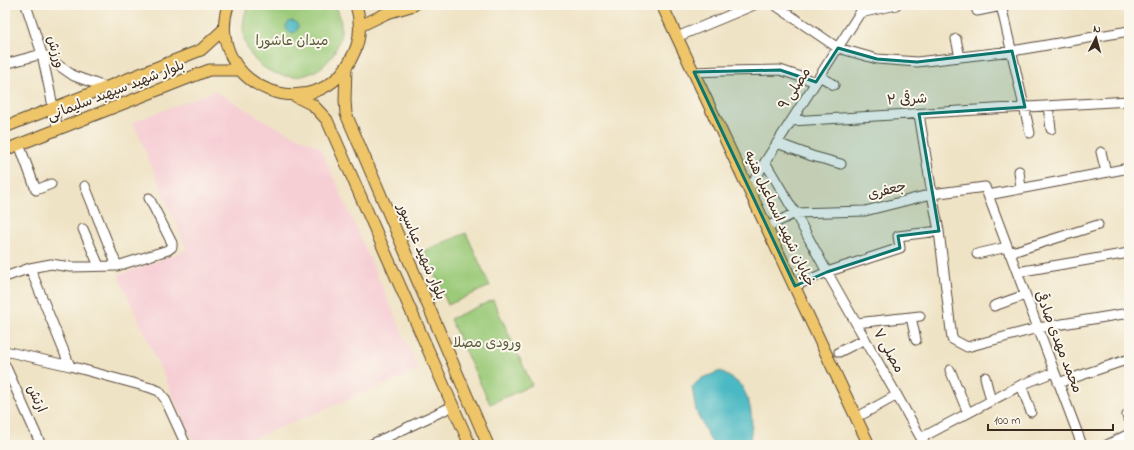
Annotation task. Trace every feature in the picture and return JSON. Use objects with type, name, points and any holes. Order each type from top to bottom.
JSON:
[{"type":"main road","points":[[228,5],[224,20],[224,29],[227,46],[234,63],[239,70],[252,82],[263,89],[276,93],[293,95],[311,92],[327,85],[338,77],[346,67],[355,52],[358,43],[360,26],[356,5]]},
{"type":"main road","points":[[360,26],[387,13],[414,5]]},
{"type":"main road","name":"خیابان شهید اسماعیل هنیه","points":[[662,5],[869,445]]},
{"type":"main road","name":"بلوار شهید سپهبد سلیمانی","points":[[5,126],[201,50],[224,29]]},
{"type":"main road","name":"بلوار شهید عباسپور","points":[[346,67],[344,100],[346,114],[487,442]]},
{"type":"main road","name":"بلوار شهید سپهبد سلیمانی","points":[[5,150],[209,70],[239,70]]},
{"type":"main road","points":[[293,95],[313,105],[327,120],[471,445],[487,442]]},
{"type":"street","name":"ورزش","points":[[26,5],[42,54],[58,130]]},
{"type":"street","points":[[677,37],[754,5]]},
{"type":"street","points":[[775,5],[838,48],[877,59],[917,62],[1012,51],[1129,31]]},
{"type":"street","points":[[863,9],[896,5]]},
{"type":"street","points":[[977,11],[1003,5],[1030,133]]},
{"type":"street","name":"مصلی ۹","points":[[749,190],[765,162],[863,9]]},
{"type":"street","points":[[956,39],[960,57]]},
{"type":"street","points":[[6,64],[42,54],[74,76],[105,87]]},
{"type":"street","points":[[694,72],[780,70],[818,79],[834,85]]},
{"type":"street","name":"۲ شرقی","points":[[791,121],[1129,101]]},
{"type":"street","points":[[1048,106],[1051,128]]},
{"type":"street","points":[[919,114],[939,231],[952,339],[967,347],[1038,328],[1129,313]]},
{"type":"street","points":[[777,143],[812,156],[841,164]]},
{"type":"street","points":[[19,144],[36,190],[51,184]]},
{"type":"street","points":[[1101,152],[1106,172]]},
{"type":"street","name":"مصلی ۷","points":[[765,162],[923,442]]},
{"type":"street","name":"جعفری","points":[[795,213],[865,211],[932,194],[1022,189],[1129,168]]},
{"type":"street","points":[[1019,171],[1022,189]]},
{"type":"street","points":[[85,186],[117,266]]},
{"type":"street","name":"محمد مهدی صادقی","points":[[986,191],[1082,445]]},
{"type":"street","points":[[5,277],[30,268],[51,264],[70,267],[117,266],[168,250],[172,247],[172,244],[149,198]]},
{"type":"street","points":[[767,227],[795,213]]},
{"type":"street","points":[[977,254],[1008,250],[1098,225]]},
{"type":"street","points":[[83,229],[99,266]]},
{"type":"street","points":[[795,286],[827,272],[900,248],[898,236],[939,231]]},
{"type":"street","points":[[1017,272],[1129,253]]},
{"type":"street","points":[[30,268],[70,366]]},
{"type":"street","points":[[994,306],[1025,295]]},
{"type":"street","points":[[856,323],[915,317],[916,340]]},
{"type":"street","points":[[839,352],[865,339]]},
{"type":"street","points":[[5,351],[70,366],[159,391],[165,399],[186,445]]},
{"type":"street","points":[[1058,383],[1129,359]]},
{"type":"street","name":"ارتش","points":[[5,365],[41,445]]},
{"type":"street","points":[[950,370],[968,413]]},
{"type":"street","points":[[923,442],[991,400],[1021,385],[1054,372]]},
{"type":"street","points":[[985,377],[991,400]]},
{"type":"street","points":[[1021,385],[1031,412]]},
{"type":"street","points":[[863,414],[897,395]]},
{"type":"street","points":[[370,445],[453,406]]},
{"type":"street","points":[[1106,445],[1129,434]]},
{"type":"highlighted area","points":[[838,48],[877,59],[917,62],[1012,51],[1025,107],[919,114],[939,231],[898,236],[900,248],[827,272],[795,286],[694,72],[780,70],[816,82]]},
{"type":"shaded area","points":[[215,91],[276,127],[320,147],[419,370],[239,445],[195,445],[118,275],[187,250],[133,122]]},
{"type":"green space","name":"میدان عاشورا","points":[[248,5],[335,5],[341,24],[341,35],[338,44],[326,63],[310,73],[292,77],[274,73],[258,63],[247,48],[243,28]]},
{"type":"green space","points":[[466,233],[490,286],[448,305],[424,251]]},
{"type":"green space","name":"ورودی مصلا","points":[[493,300],[532,385],[490,404],[450,319]]},
{"type":"water","points":[[290,21],[294,21],[298,27],[294,33],[290,33],[286,29],[286,25]]},
{"type":"water","points":[[721,371],[742,387],[748,400],[752,423],[748,445],[715,445],[710,440],[696,411],[692,387],[702,378]]}]
